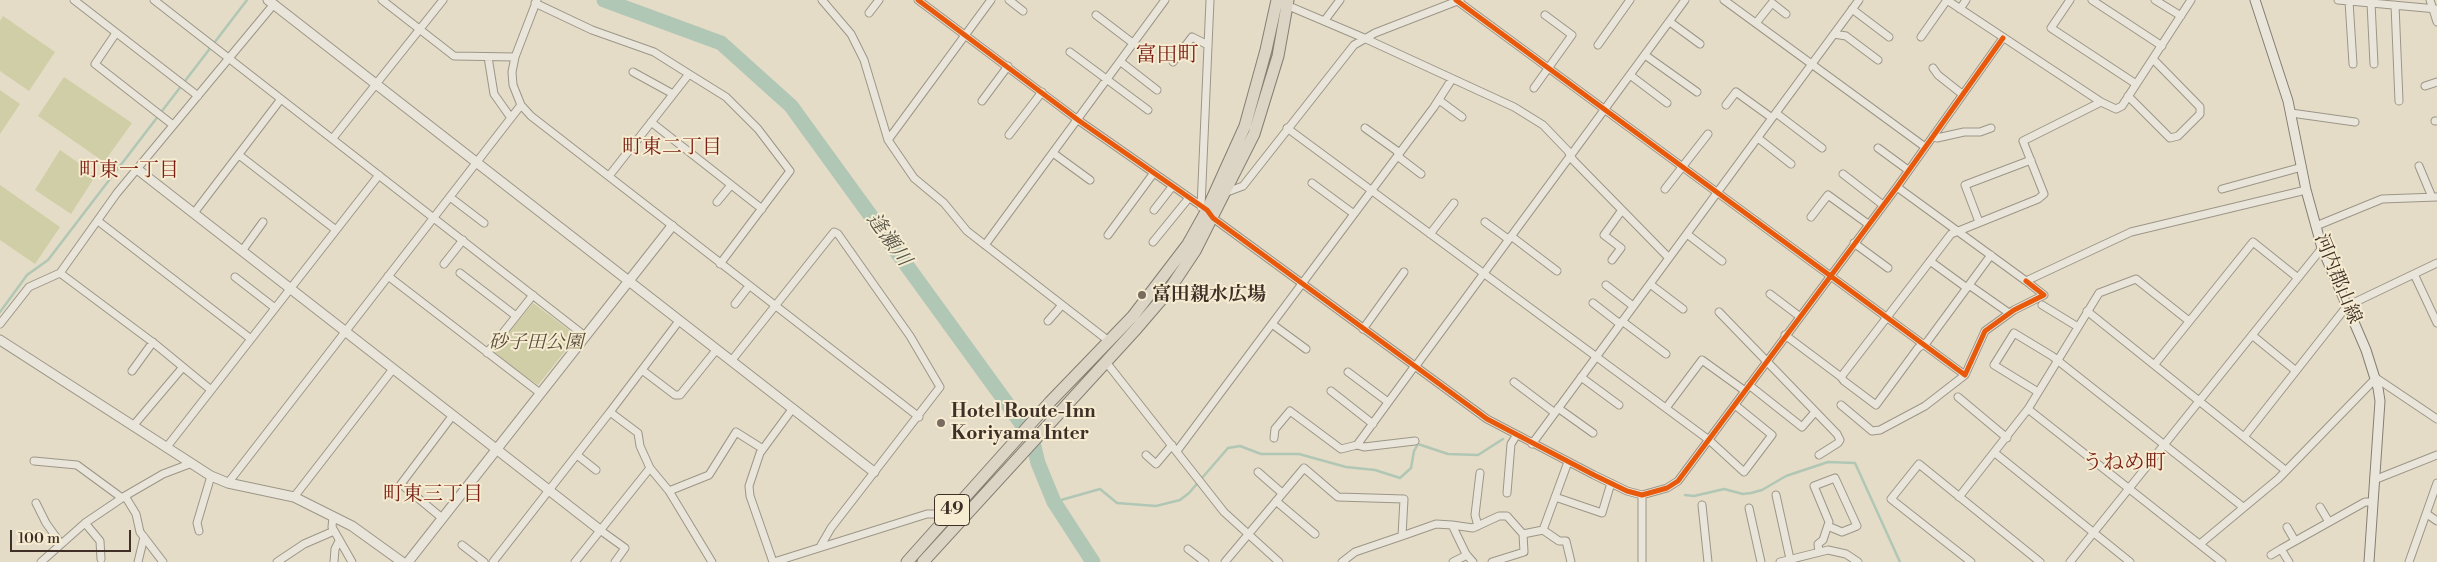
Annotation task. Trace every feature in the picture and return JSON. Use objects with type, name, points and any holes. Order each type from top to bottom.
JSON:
[{"type":"highway","name":"49","points":[[923,562],[1056,414],[1106,362],[1167,292],[1195,251],[1207,212],[1245,126],[1266,50],[1277,0]]},
{"type":"highway","name":"49","points":[[907,562],[1050,402],[1110,342],[1160,282],[1188,244],[1207,212],[1227,192],[1254,134],[1268,93],[1278,56],[1288,3]]},
{"type":"street","points":[[74,0],[198,96]]},
{"type":"street","points":[[154,0],[585,336]]},
{"type":"street","points":[[382,0],[454,56],[515,57]]},
{"type":"street","points":[[332,138],[443,0]]},
{"type":"street","points":[[822,0],[851,34],[864,60],[888,140],[914,178],[944,204],[967,231],[1110,342]]},
{"type":"street","points":[[869,13],[879,0]]},
{"type":"street","points":[[918,0],[1078,120],[1207,212],[1414,367],[1487,419],[1568,462],[1611,483],[1642,495],[1667,488],[1678,481],[1897,186],[2003,38]]},
{"type":"street","points":[[888,140],[992,0]]},
{"type":"street","points":[[1009,0],[1023,11]]},
{"type":"street","points":[[1207,212],[1210,0]]},
{"type":"street","points":[[1277,0],[1288,3],[1514,108],[1543,125],[1669,258]]},
{"type":"street","points":[[1325,20],[1340,0]]},
{"type":"street","points":[[1227,192],[1243,186],[1286,128],[1354,45],[1364,38],[1458,0],[1923,345],[1965,374]]},
{"type":"street","points":[[1598,44],[1630,0]]},
{"type":"street","points":[[1357,445],[1685,0]]},
{"type":"street","points":[[1724,0],[1925,147]]},
{"type":"street","points":[[1532,444],[1859,0]]},
{"type":"street","points":[[1921,37],[1947,0],[2101,102],[2116,109],[2122,106],[2191,0]]},
{"type":"street","points":[[1960,9],[1966,0]]},
{"type":"street","points":[[2070,0],[2051,28],[2136,84]]},
{"type":"street","points":[[2092,0],[2162,46]]},
{"type":"street","points":[[2154,0],[2181,16]]},
{"type":"street","name":"河内郡山線","points":[[2255,0],[2291,113],[2306,190],[2322,248],[2376,378],[2380,401],[2369,562]]},
{"type":"street","points":[[2338,0],[2434,9]]},
{"type":"street","points":[[2430,0],[2437,22]]},
{"type":"street","points":[[985,245],[1134,44],[1161,1]]},
{"type":"street","points":[[2349,1],[2353,64]]},
{"type":"street","points":[[0,324],[29,288],[60,273],[136,169],[229,59],[271,2],[874,472]]},
{"type":"street","points":[[720,264],[790,171],[758,129],[726,97],[654,52],[592,30],[536,2],[515,57],[512,78],[521,105],[720,264],[919,417]]},
{"type":"street","points":[[1756,23],[1772,3],[1786,14]]},
{"type":"street","points":[[2372,3],[2374,64]]},
{"type":"street","points":[[2395,5],[2399,101]]},
{"type":"street","points":[[1852,9],[1889,37]]},
{"type":"street","points":[[1096,15],[1134,44]]},
{"type":"street","points":[[1534,88],[1572,35],[1545,15]]},
{"type":"street","points":[[1670,22],[1700,44]]},
{"type":"street","points":[[116,33],[95,64],[173,125]]},
{"type":"street","points":[[1834,34],[1846,36],[1878,60]]},
{"type":"street","points":[[1173,62],[1192,38],[1208,45]]},
{"type":"street","points":[[1070,52],[1148,110]]},
{"type":"street","points":[[1645,55],[1697,92]]},
{"type":"street","points":[[488,57],[494,94],[511,118]]},
{"type":"street","points":[[2128,96],[2170,138],[2178,136],[2200,114],[2200,107],[2153,59]]},
{"type":"street","points":[[1121,62],[1157,90]]},
{"type":"street","points":[[982,101],[1008,66]]},
{"type":"street","points":[[1933,68],[1938,75],[1962,94]]},
{"type":"street","points":[[632,72],[673,94]]},
{"type":"street","points":[[608,176],[689,74]]},
{"type":"street","points":[[1630,75],[1667,103]]},
{"type":"street","points":[[1177,451],[1439,100],[1452,79]]},
{"type":"street","points":[[2425,86],[2437,82]]},
{"type":"street","points":[[1010,135],[1042,92]]},
{"type":"street","points":[[1726,105],[1736,92],[1822,148]]},
{"type":"street","points":[[194,213],[281,99]]},
{"type":"street","points":[[1439,100],[1462,117]]},
{"type":"street","points":[[1841,377],[1956,230],[2038,199],[2044,194],[2023,141],[2101,102]]},
{"type":"street","points":[[228,483],[521,105]]},
{"type":"street","points":[[2291,113],[2355,122]]},
{"type":"street","points":[[651,122],[762,209]]},
{"type":"street","points":[[1286,128],[1709,440],[1744,472],[1772,435],[1735,405]]},
{"type":"street","points":[[1365,128],[1397,150],[1398,155],[1421,174]]},
{"type":"street","points":[[1933,136],[1937,138],[1964,132],[1980,132],[1991,128]]},
{"type":"street","points":[[1665,189],[1708,134]]},
{"type":"street","points":[[1758,138],[1791,164]]},
{"type":"street","points":[[1878,148],[1908,170]]},
{"type":"street","points":[[1054,153],[1090,180]]},
{"type":"street","points":[[239,156],[336,230]]},
{"type":"street","points":[[1978,222],[1965,185],[2031,160]]},
{"type":"street","points":[[2316,226],[2382,199],[2434,197],[2419,166]]},
{"type":"street","points":[[2222,189],[2302,167]]},
{"type":"street","points":[[136,169],[625,548],[615,562]]},
{"type":"street","points":[[1108,235],[1153,174]]},
{"type":"street","points":[[1843,174],[1883,205]]},
{"type":"street","points":[[166,448],[379,175]]},
{"type":"street","points":[[1312,183],[1354,214]]},
{"type":"street","points":[[717,202],[730,185]]},
{"type":"street","points":[[1841,405],[1872,431],[1880,430],[1925,406],[1965,374],[1985,331],[2009,314],[2044,295],[1897,186]]},
{"type":"street","points":[[1154,210],[1172,187]]},
{"type":"street","points":[[2026,281],[2131,232],[2306,190]]},
{"type":"street","points":[[1811,216],[1828,195],[1868,224]]},
{"type":"street","points":[[450,197],[484,223]]},
{"type":"street","points":[[1153,242],[1188,199]]},
{"type":"street","points":[[1430,234],[1454,203]]},
{"type":"street","points":[[1612,260],[1621,248],[1604,235],[1622,210]]},
{"type":"street","points":[[98,220],[251,339]]},
{"type":"street","points":[[242,251],[263,222]]},
{"type":"street","points":[[1485,222],[1556,271]]},
{"type":"street","points":[[408,562],[672,226]]},
{"type":"street","points":[[732,360],[834,232],[838,234],[910,336],[940,387],[919,417],[831,528],[820,547]]},
{"type":"street","points":[[1687,234],[1722,261]]},
{"type":"street","points":[[444,264],[463,240]]},
{"type":"street","points":[[2155,364],[2253,242],[2298,278]]},
{"type":"street","points":[[1854,243],[1888,268]]},
{"type":"street","points":[[2070,562],[2322,248]]},
{"type":"street","points":[[1786,335],[1876,405],[1918,348],[1928,342],[1991,255]]},
{"type":"street","points":[[1930,262],[2009,314]]},
{"type":"street","points":[[2244,437],[2347,306],[2437,263]]},
{"type":"street","points":[[1363,329],[1404,272]]},
{"type":"street","points":[[60,273],[153,342],[211,390]]},
{"type":"street","points":[[460,273],[516,316]]},
{"type":"street","points":[[2414,274],[2437,323]]},
{"type":"street","points":[[388,276],[540,393]]},
{"type":"street","points":[[235,277],[275,308]]},
{"type":"street","points":[[1959,497],[2028,409],[2099,293],[2136,279],[2189,321]]},
{"type":"street","points":[[1650,284],[1682,309]]},
{"type":"street","points":[[1606,285],[1633,306]]},
{"type":"street","points":[[735,304],[749,286]]},
{"type":"street","points":[[1770,294],[1799,316]]},
{"type":"street","points":[[487,353],[533,295]]},
{"type":"street","points":[[1592,303],[1666,354]]},
{"type":"street","points":[[1048,322],[1062,305]]},
{"type":"street","points":[[2042,305],[2078,326]]},
{"type":"street","points":[[2087,311],[2285,470]]},
{"type":"street","points":[[1718,312],[1840,440],[1819,455]]},
{"type":"street","points":[[493,562],[679,320]]},
{"type":"street","points":[[1272,324],[1306,349]]},
{"type":"street","points":[[2038,392],[1994,365],[2014,333],[2057,360],[2243,508]]},
{"type":"street","points":[[2252,335],[2296,371]]},
{"type":"street","points":[[0,340],[211,476],[228,483],[294,497],[352,526],[402,562]]},
{"type":"street","points":[[132,371],[153,342]]},
{"type":"street","points":[[642,370],[675,395],[680,395],[717,349]]},
{"type":"street","points":[[1666,408],[1702,360],[1747,388],[1802,427],[1815,412]]},
{"type":"street","points":[[1106,362],[1224,512],[1279,562]]},
{"type":"street","points":[[133,426],[183,367]]},
{"type":"street","points":[[294,497],[393,369]]},
{"type":"street","points":[[1348,372],[1388,402]]},
{"type":"street","points":[[1581,376],[1619,405]]},
{"type":"street","points":[[2200,544],[2278,479],[2376,378],[2437,419]]},
{"type":"street","points":[[1514,382],[1593,433]]},
{"type":"street","points":[[1331,391],[1373,424]]},
{"type":"street","points":[[1958,397],[2006,438]]},
{"type":"street","points":[[793,408],[762,449],[755,462],[749,492],[774,562],[927,514],[935,514],[954,527]]},
{"type":"street","points":[[2028,409],[2222,562]]},
{"type":"street","points":[[1274,438],[1275,429],[1290,411],[1341,449],[1357,445],[1364,447],[1415,441]]},
{"type":"street","points":[[610,412],[638,433],[640,446],[650,468],[669,491],[712,562]]},
{"type":"street","points":[[442,518],[401,484],[453,415]]},
{"type":"street","points":[[669,491],[709,475],[736,432],[762,449]]},
{"type":"street","points":[[1507,493],[1511,444],[1516,436]]},
{"type":"street","points":[[1146,455],[1156,464],[1172,445]]},
{"type":"street","points":[[1995,453],[2130,562]]},
{"type":"street","points":[[577,455],[596,470]]},
{"type":"street","points":[[2374,480],[2437,455]]},
{"type":"street","points":[[34,461],[77,465],[123,497],[136,514],[138,527],[144,537],[163,562]]},
{"type":"street","points":[[1543,530],[1568,462]]},
{"type":"street","points":[[41,562],[85,523],[123,497],[163,474],[192,464]]},
{"type":"street","points":[[1970,562],[1891,499],[1919,464],[2040,562]]},
{"type":"street","points":[[576,562],[650,468]]},
{"type":"street","points":[[1225,562],[1304,468],[1338,497],[1404,499],[1402,536]]},
{"type":"street","points":[[1258,472],[1282,493]]},
{"type":"street","points":[[1478,526],[1475,515],[1480,473]]},
{"type":"street","points":[[199,531],[198,523],[211,476]]},
{"type":"street","points":[[1819,552],[1818,544],[1823,540],[1830,527],[1814,486],[1835,478],[1857,526],[1842,532],[1830,527]]},
{"type":"street","points":[[1555,498],[1602,513],[1611,483]]},
{"type":"street","points":[[2409,562],[2437,483]]},
{"type":"street","points":[[1642,495],[1642,562]]},
{"type":"street","points":[[1776,495],[1790,560]]},
{"type":"street","points":[[1276,501],[1315,534]]},
{"type":"street","points":[[2271,555],[2364,502],[2373,502]]},
{"type":"street","points":[[36,503],[46,523],[61,544]]},
{"type":"street","points":[[1702,504],[1708,562]]},
{"type":"street","points":[[2320,507],[2329,522]]},
{"type":"street","points":[[1748,508],[1761,562]]},
{"type":"street","points":[[2427,514],[2437,521]]},
{"type":"street","points":[[1342,562],[1355,552],[1436,524],[1473,528],[1499,516],[1507,516],[1523,534],[1524,552],[1492,562]]},
{"type":"street","points":[[333,517],[331,525],[352,562]]},
{"type":"street","points":[[85,523],[100,542],[101,559]]},
{"type":"street","points":[[1452,525],[1467,555],[1473,562]]},
{"type":"street","points":[[2287,527],[2295,541]]},
{"type":"street","points":[[1523,534],[1543,530],[1559,541],[1566,541],[1570,562]]},
{"type":"street","points":[[278,562],[304,544],[334,531]]},
{"type":"street","points":[[138,562],[144,537]]},
{"type":"street","points":[[334,562],[335,549],[339,541]]},
{"type":"street","points":[[462,545],[484,562]]},
{"type":"street","points":[[1188,549],[1205,562]]},
{"type":"street","points":[[2281,549],[2289,562]]},
{"type":"street","points":[[1781,562],[1828,550],[1846,554],[1858,562]]},
{"type":"street","points":[[1453,562],[1467,555]]},
{"type":"green space","points":[[3,16],[55,52],[29,91],[0,71],[0,21]]},
{"type":"green space","points":[[64,77],[132,123],[104,162],[38,116]]},
{"type":"green space","points":[[0,90],[20,104],[0,134]]},
{"type":"green space","points":[[60,150],[96,175],[71,214],[35,190]]},
{"type":"green space","points":[[0,185],[60,227],[35,264],[0,240]]},
{"type":"green space","name":"砂子田公園","points":[[533,303],[577,336],[538,385],[492,353]]},
{"type":"waterway","points":[[0,312],[27,275],[48,260],[247,0]]},
{"type":"waterway","name":"逢瀬川","points":[[604,0],[721,43],[791,106],[1032,438],[1038,463],[1054,502],[1093,562]]},
{"type":"waterway","points":[[1054,502],[1100,489],[1117,503],[1156,506],[1180,500],[1189,493],[1228,448],[1240,446],[1261,454],[1299,454],[1346,467],[1375,470],[1400,478],[1411,468],[1414,451],[1418,444],[1448,454],[1478,455],[1503,439]]},
{"type":"waterway","points":[[1685,495],[1694,496],[1724,489],[1743,494],[1751,493],[1762,490],[1786,476],[1828,462],[1855,463],[1900,562]]},
{"type":"cycle path","points":[[918,0],[1078,120],[1207,210],[1213,218],[1487,419],[1594,475],[1627,491],[1642,495],[1667,488],[1678,481],[1897,187],[2003,38]]},
{"type":"cycle path","points":[[1456,0],[1965,375],[1985,331],[2014,310],[2044,295],[2026,281]]},
{"type":"place","name":"富田親水広場","points":[[1142,295]]},
{"type":"place","name":"Hotel Route-Inn Koriyama Inter","points":[[941,423]]},
{"type":"district","name":"富田町","points":[[1167,56]]},
{"type":"district","name":"町東二丁目","points":[[672,148]]},
{"type":"district","name":"町東一丁目","points":[[129,171]]},
{"type":"district","name":"うねめ町","points":[[2124,464]]},
{"type":"district","name":"町東三丁目","points":[[433,495]]}]
